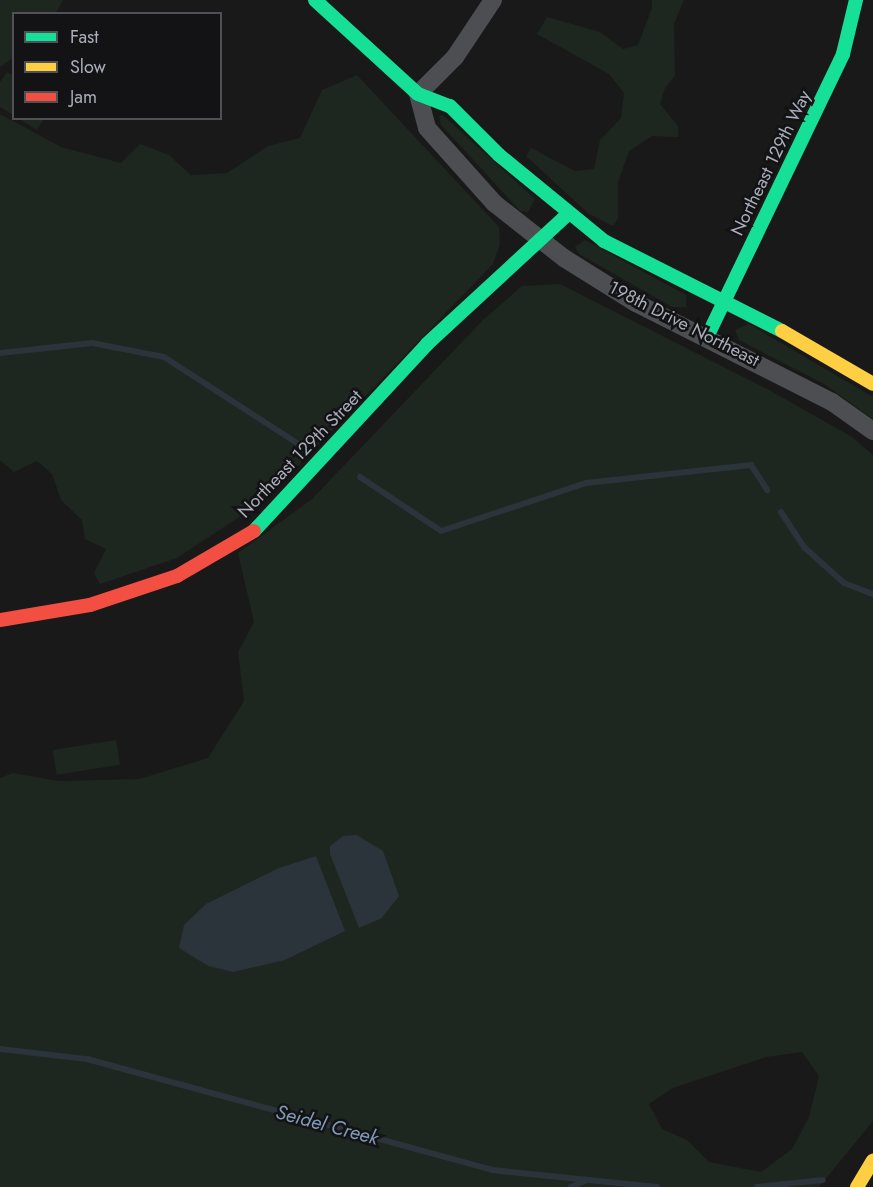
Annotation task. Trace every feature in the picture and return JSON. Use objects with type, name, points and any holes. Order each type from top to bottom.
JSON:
[{"type":"street","name":"198th Drive Northeast","points":[[315,0],[418,94],[450,106],[568,214],[604,241],[814,346],[873,384]]},
{"type":"street","points":[[418,94],[455,57],[493,0]]},
{"type":"street","name":"Northeast 129th Way","points":[[707,338],[843,54],[856,0]]},
{"type":"street","name":"198th Drive Northeast","points":[[418,94],[427,128],[495,203],[541,242],[636,303],[832,402],[873,430]]},
{"type":"street","name":"Northeast 129th Street","points":[[0,620],[90,605],[177,576],[254,531],[428,344],[541,242],[568,214]]},
{"type":"street","points":[[857,1187],[873,1160]]},
{"type":"shaded area","points":[[0,0],[63,0],[57,12],[12,12],[12,59],[0,67]]},
{"type":"shaded area","points":[[652,0],[684,0],[674,24],[675,76],[665,88],[660,104],[678,126],[678,137],[652,136],[629,151],[618,182],[618,218],[613,226],[589,214],[526,156],[531,148],[575,171],[594,169],[600,140],[621,118],[624,93],[609,74],[537,34],[547,17],[600,32],[623,49],[638,45],[652,8]]},
{"type":"shaded area","points":[[7,72],[12,75],[12,114],[0,107],[0,82]]},
{"type":"shaded area","points":[[357,75],[499,227],[500,244],[493,264],[265,500],[177,558],[100,584],[94,573],[106,549],[85,539],[82,520],[61,500],[52,474],[37,461],[14,472],[0,460],[0,114],[61,147],[121,163],[140,144],[169,155],[191,175],[227,173],[268,146],[300,138],[322,90]]},
{"type":"shaded area","points":[[443,115],[535,199],[528,212],[520,211],[441,125],[439,116]]},
{"type":"shaded area","points":[[21,120],[43,120],[37,130]]},
{"type":"shaded area","points":[[585,240],[686,295],[686,307],[672,307],[579,254],[575,247]]},
{"type":"shaded area","points":[[560,284],[769,390],[852,437],[873,455],[873,1121],[819,1187],[0,1187],[0,778],[13,773],[58,781],[139,779],[208,758],[244,701],[238,652],[254,622],[238,553],[312,499],[483,320],[522,286]],"holes":[[[802,1052],[819,1076],[809,1117],[792,1149],[761,1172],[709,1162],[687,1140],[662,1129],[649,1104],[673,1088],[766,1057]]]},
{"type":"shaded area","points":[[749,324],[873,397],[873,419],[824,384],[739,340],[735,330]]},
{"type":"shaded area","points":[[116,740],[120,765],[57,775],[53,750]]},
{"type":"shaded area","points":[[357,835],[383,851],[399,896],[382,918],[359,928],[330,854],[330,846],[343,836]]},
{"type":"shaded area","points":[[316,856],[345,931],[285,960],[233,972],[208,966],[179,948],[184,925],[206,904],[279,868]]},
{"type":"waterway","points":[[0,353],[92,343],[164,357],[297,443]]},
{"type":"waterway","points":[[360,477],[441,531],[586,483],[751,465],[767,490]]},
{"type":"waterway","points":[[781,512],[804,547],[844,583],[873,594]]},
{"type":"waterway","name":"Seidel Creek","points":[[0,1049],[87,1059],[492,1170],[657,1187]]},
{"type":"waterway","points":[[571,1187],[587,1180]]},
{"type":"waterway","name":"Seidel Creek","points":[[757,1187],[823,1180]]},
{"type":"traffic: fast","points":[[315,0],[418,94],[450,106],[499,155],[604,241],[782,331]]},
{"type":"traffic: fast","points":[[707,337],[843,54],[856,0]]},
{"type":"traffic: fast","points":[[254,531],[427,344],[568,214]]},
{"type":"traffic: slow","points":[[782,331],[873,384]]},
{"type":"traffic: slow","points":[[857,1187],[873,1160]]},
{"type":"traffic: jam","points":[[0,620],[90,605],[177,576],[254,531]]}]
